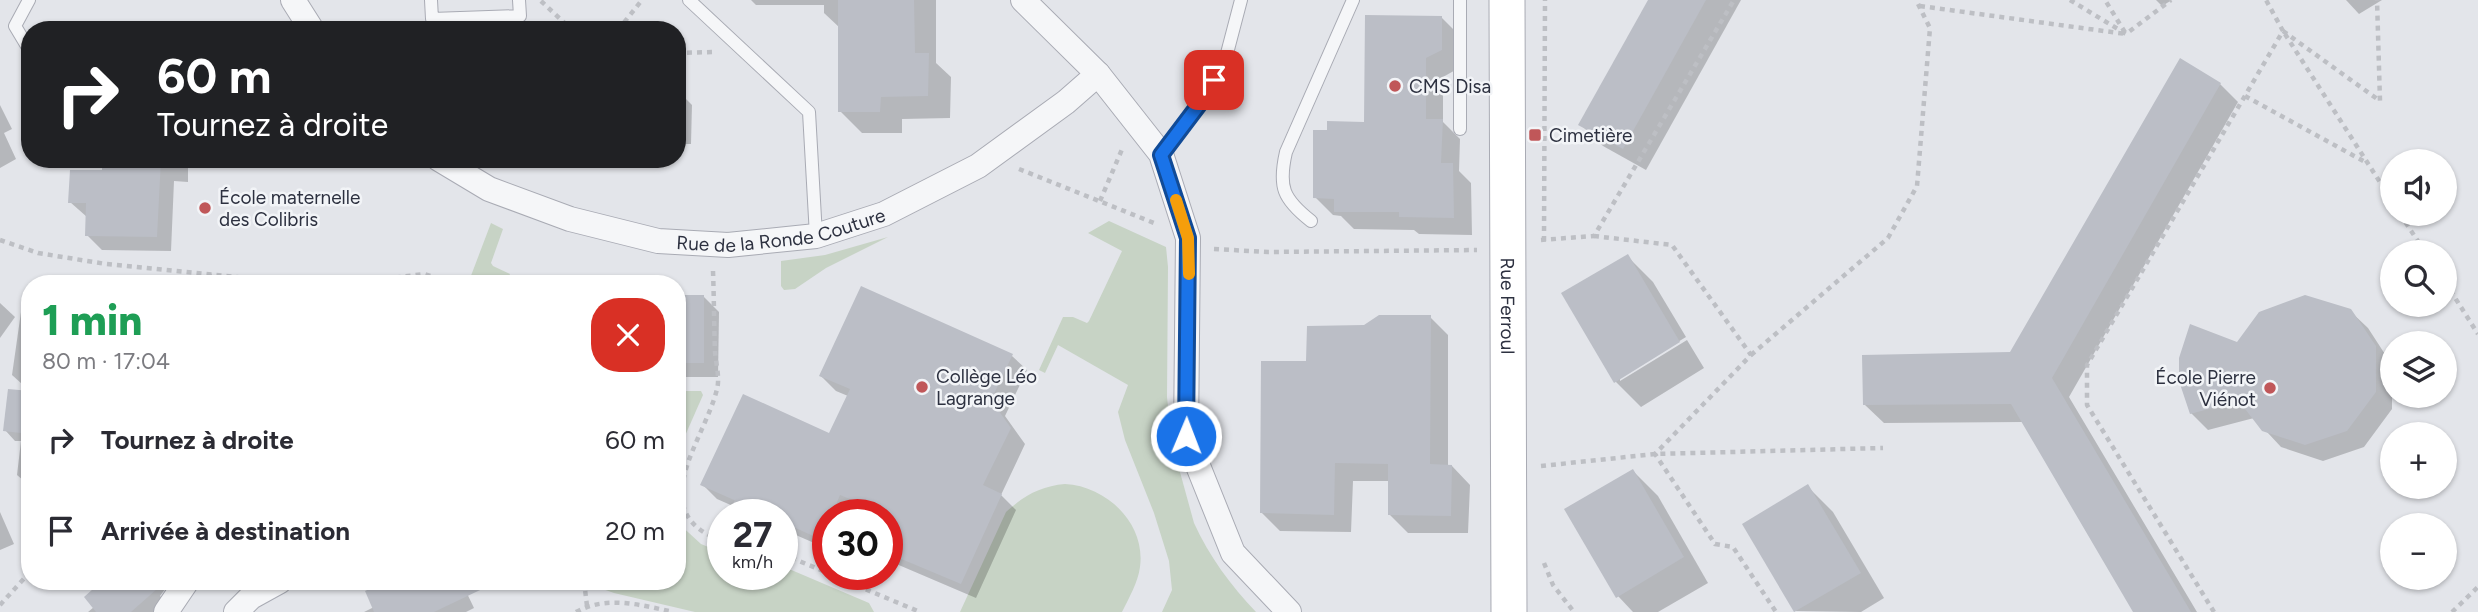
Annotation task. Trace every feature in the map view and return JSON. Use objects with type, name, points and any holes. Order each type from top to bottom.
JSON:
[{"type":"street","points":[[293,0],[306,21]]},
{"type":"street","points":[[1023,0],[1098,74],[1161,155],[1188,238],[1186,436],[1233,553],[1289,612]]},
{"type":"street","name":"Rue Ferroul","points":[[1507,0],[1509,612]]},
{"type":"street","name":"Rue de la Ronde Couture","points":[[465,168],[489,189],[570,219],[658,241],[728,246],[816,236],[884,214],[978,166],[1066,102],[1098,74]]},
{"type":"street","points":[[166,612],[181,590]]},
{"type":"street","points":[[236,612],[251,597],[264,590]]},
{"type":"lane","points":[[21,36],[15,26],[29,0]]},
{"type":"lane","points":[[431,0],[432,19],[446,21]]},
{"type":"lane","points":[[486,21],[520,16],[519,0]]},
{"type":"lane","points":[[689,0],[808,112],[816,236]]},
{"type":"lane","points":[[1161,155],[1204,98],[1225,61],[1241,0]]},
{"type":"lane","points":[[1311,221],[1293,206],[1281,175],[1286,152],[1353,0]]},
{"type":"lane","points":[[1460,0],[1460,130]]},
{"type":"path","points":[[540,0],[562,21]]},
{"type":"path","points":[[625,21],[642,0]]},
{"type":"path","points":[[1594,236],[1734,0]]},
{"type":"path","points":[[1655,454],[1751,355],[1888,238],[1917,186],[1930,28],[1916,0]]},
{"type":"path","points":[[2070,0],[2126,34]]},
{"type":"path","points":[[2105,0],[2126,34]]},
{"type":"path","points":[[1919,6],[2126,34],[2171,0]]},
{"type":"path","points":[[2266,0],[2380,182]]},
{"type":"path","points":[[2283,31],[2380,101],[2377,0]]},
{"type":"path","points":[[2214,612],[2087,405],[2087,365],[2283,31]]},
{"type":"path","points":[[2245,96],[2368,163]]},
{"type":"path","points":[[1100,201],[1135,121]]},
{"type":"path","points":[[1025,172],[1147,219]]},
{"type":"path","points":[[1188,238],[1218,251],[1508,250],[1545,239],[1594,236],[1672,246],[1751,355]]},
{"type":"path","points":[[0,240],[38,253],[107,264],[226,275]]},
{"type":"path","points":[[686,468],[718,388],[713,267]]},
{"type":"path","points":[[2457,301],[2478,334]]},
{"type":"path","points":[[1508,470],[1655,454],[1883,448]]},
{"type":"path","points":[[1655,454],[1715,544],[1733,547],[1776,612]]},
{"type":"path","points":[[686,513],[707,531]]},
{"type":"path","points":[[0,605],[21,582]]},
{"type":"path","points":[[2452,612],[2478,587]]},
{"type":"path","points":[[585,590],[587,606]]},
{"type":"path","points":[[868,590],[920,612]]},
{"type":"path","points":[[576,612],[587,606],[622,601],[673,612]]},
{"type":"green space","points":[[1109,221],[1166,247],[1167,397],[1172,443],[1194,523],[1221,570],[1256,612],[1162,612],[1172,590],[1169,561],[1154,513],[1125,440],[1118,412],[1128,385],[1058,345],[1045,373],[1039,370],[1063,317],[1073,317],[1087,323],[1089,321],[1122,251],[1088,233]]},
{"type":"green space","points":[[491,223],[503,229],[491,263],[510,275],[471,275]]},
{"type":"green space","points":[[888,237],[826,268],[795,289],[784,290],[781,286],[781,261],[825,255]]},
{"type":"green space","points":[[686,391],[701,391],[703,395],[686,434]]},
{"type":"green space","points":[[1065,484],[1080,486],[1108,500],[1130,522],[1137,536],[1140,551],[1139,573],[1122,612],[960,612],[1006,512],[1033,493]]},
{"type":"green space","points":[[686,530],[707,546],[707,590],[798,590],[798,573],[812,579],[812,590],[838,590],[869,603],[874,612],[695,612],[606,590],[686,590]]},
{"type":"building","points":[[838,0],[914,0],[915,53],[929,53],[928,96],[881,97],[880,112],[838,112]]},
{"type":"building","points":[[1648,0],[1706,0],[1623,149],[1578,125]]},
{"type":"building","name":"CMS Disa","points":[[1365,15],[1442,16],[1442,50],[1426,58],[1426,119],[1443,119],[1441,163],[1453,163],[1454,218],[1399,217],[1399,212],[1334,212],[1334,199],[1313,198],[1313,130],[1327,130],[1327,121],[1364,122]]},
{"type":"building","points":[[2180,58],[2221,83],[2052,378],[2191,612],[2133,612],[2011,404],[1863,405],[1862,355],[2010,352]]},
{"type":"building","points":[[161,168],[157,237],[85,236],[86,203],[68,203],[70,170]]},
{"type":"building","points":[[1628,254],[1680,342],[1614,383],[1561,293]]},
{"type":"building","points":[[861,286],[1013,354],[991,400],[1011,428],[983,485],[1002,494],[961,584],[903,560],[903,499],[850,499],[840,495],[838,499],[812,499],[812,535],[798,529],[798,499],[732,499],[700,485],[743,394],[829,433],[850,389],[819,376]]},
{"type":"building","points":[[686,295],[704,295],[704,363],[686,363]]},
{"type":"building","points":[[2305,295],[2351,309],[2376,346],[2376,392],[2347,431],[2305,445],[2262,431],[2239,401],[2190,414],[2179,381],[2179,358],[2190,324],[2237,342],[2259,312]]},
{"type":"building","points":[[1379,315],[1431,315],[1430,464],[1452,465],[1451,516],[1388,515],[1388,464],[1335,463],[1334,515],[1260,513],[1261,361],[1306,361],[1307,326],[1364,325]]},
{"type":"building","points":[[8,389],[21,390],[21,433],[3,431]]},
{"type":"building","points":[[1633,469],[1684,557],[1616,598],[1564,509]]},
{"type":"building","points":[[1808,484],[1861,573],[1794,612],[1742,524]]},
{"type":"building","points":[[92,590],[156,590],[131,612],[96,612],[84,597]]},
{"type":"building","points":[[480,590],[434,612],[374,612],[365,591]]},
{"type":"slow traffic","points":[[1176,200],[1188,238],[1189,274]]},
{"type":"place","name":"CMS Disa","points":[[1395,86]]},
{"type":"place","name":"Cimetière","points":[[1535,135]]},
{"type":"place","name":"École maternelle des Colibris","points":[[205,208]]},
{"type":"place","name":"Collège Léo Lagrange","points":[[922,387]]},
{"type":"place","name":"École Pierre Viénot","points":[[2270,388]]},
{"type":"route","points":[[1186,436],[1188,238],[1161,155],[1204,98],[1214,80]]}]
